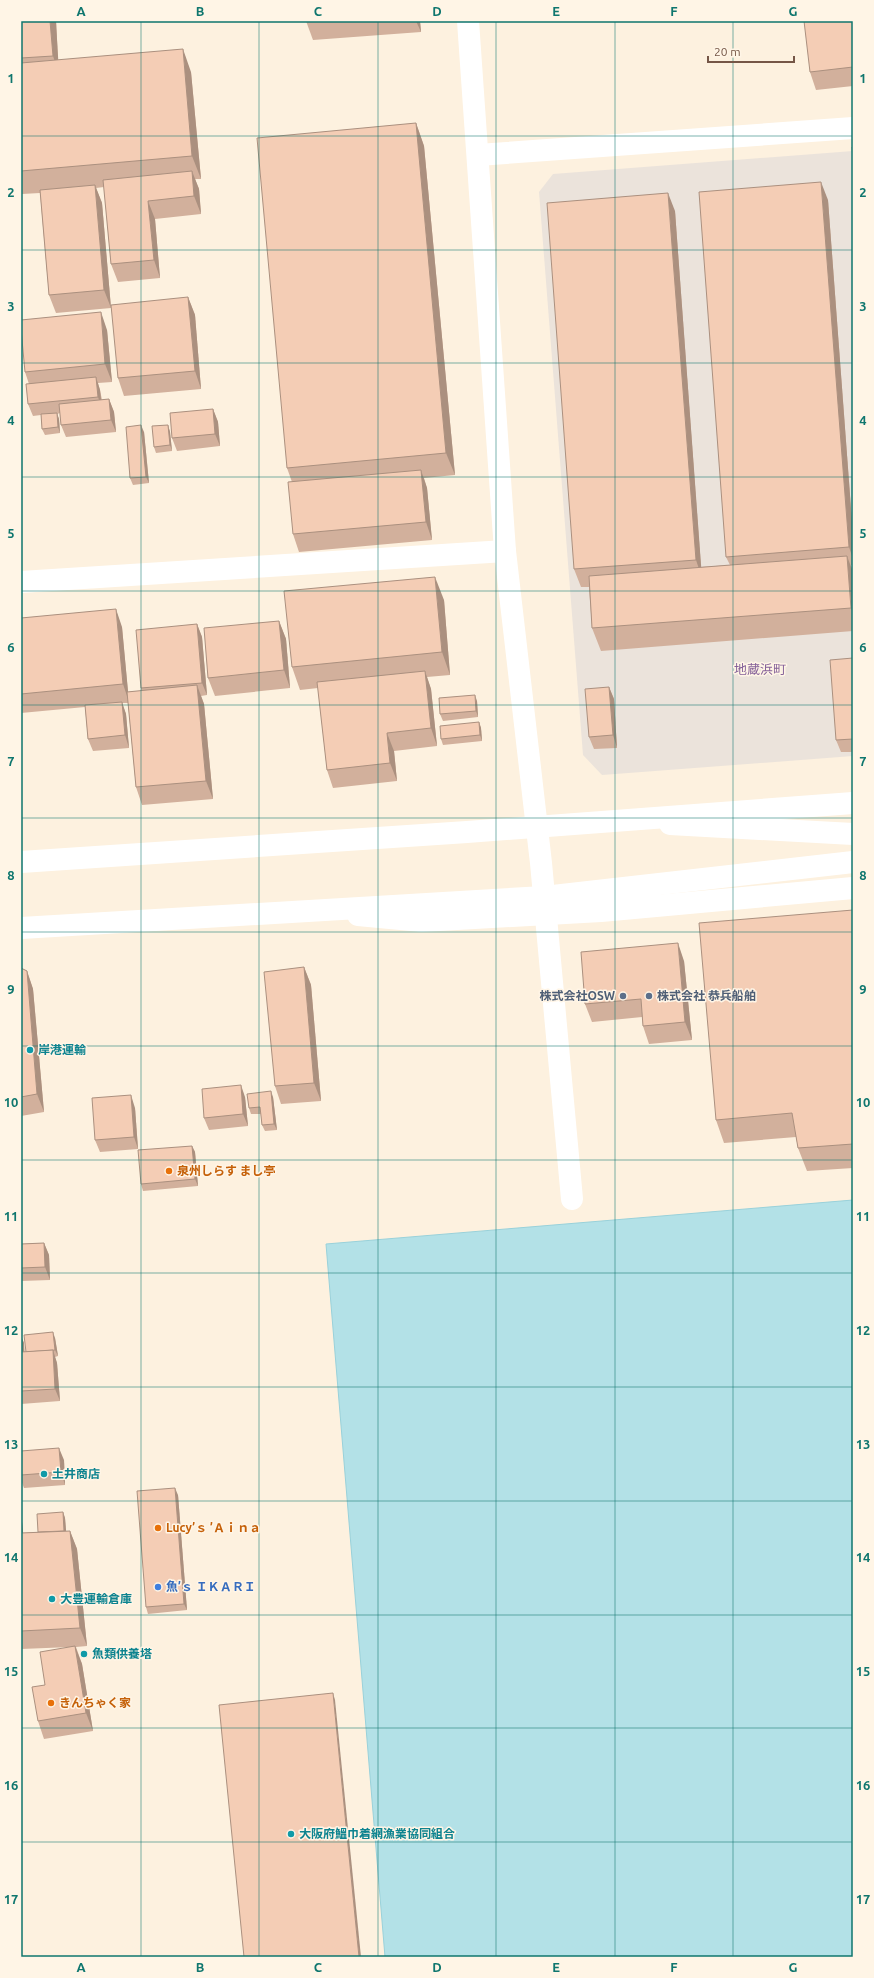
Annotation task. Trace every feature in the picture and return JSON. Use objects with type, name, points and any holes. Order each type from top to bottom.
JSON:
[{"type":"street","points":[[468,21],[505,551],[536,827],[572,1199]]},
{"type":"street","points":[[478,155],[853,128]]},
{"type":"street","points":[[21,582],[505,551]]},
{"type":"street","points":[[21,862],[536,827],[853,803]]},
{"type":"street","points":[[617,821],[853,834]]},
{"type":"street","points":[[21,928],[306,910],[422,921],[544,906],[853,862]]},
{"type":"street","points":[[544,906],[624,910],[853,888]]},
{"type":"shaded area","points":[[853,151],[853,756],[602,775],[583,755],[539,192],[553,174]]},
{"type":"water","points":[[853,1200],[853,1957],[385,1957],[326,1244]]},
{"type":"building","points":[[21,21],[50,21],[53,56],[21,58]]},
{"type":"building","points":[[804,21],[853,21],[853,67],[810,72]]},
{"type":"building","points":[[183,49],[192,156],[21,171],[21,63]]},
{"type":"building","points":[[416,123],[446,453],[287,468],[257,138]]},
{"type":"building","points":[[192,171],[194,196],[148,201],[154,260],[111,264],[103,180]]},
{"type":"building","points":[[821,182],[849,547],[726,557],[699,192]]},
{"type":"building","points":[[95,185],[104,290],[49,295],[40,190]]},
{"type":"building","points":[[668,193],[696,560],[574,569],[547,203]]},
{"type":"building","points":[[188,297],[195,371],[118,378],[111,305]]},
{"type":"building","points":[[101,312],[105,364],[25,372],[21,320]]},
{"type":"building","points":[[96,377],[98,397],[28,404],[26,384]]},
{"type":"building","points":[[109,399],[111,420],[61,425],[59,404]]},
{"type":"building","points":[[213,409],[215,434],[172,438],[170,413]]},
{"type":"building","points":[[57,413],[58,427],[42,429],[41,414]]},
{"type":"building","points":[[141,425],[146,477],[130,478],[126,427]]},
{"type":"building","points":[[168,425],[170,445],[154,447],[152,426]]},
{"type":"building","points":[[421,470],[426,522],[293,534],[288,482]]},
{"type":"building","points":[[847,556],[851,608],[592,628],[589,576]]},
{"type":"building","points":[[435,577],[442,652],[292,667],[284,591]]},
{"type":"building","points":[[116,609],[123,684],[21,694],[21,618]]},
{"type":"building","points":[[279,621],[284,670],[208,678],[204,628]]},
{"type":"building","points":[[197,624],[202,683],[141,688],[136,630]]},
{"type":"building","points":[[853,658],[853,739],[836,740],[830,660]]},
{"type":"building","points":[[425,671],[431,728],[387,733],[390,763],[327,770],[317,682]]},
{"type":"building","points":[[197,685],[206,781],[136,787],[127,692]]},
{"type":"building","points":[[609,687],[613,735],[589,737],[585,689]]},
{"type":"building","points":[[475,695],[476,711],[440,714],[439,698]]},
{"type":"building","points":[[122,702],[125,735],[88,739],[85,705]]},
{"type":"building","points":[[479,722],[480,735],[441,739],[440,726]]},
{"type":"building","points":[[853,910],[853,1144],[798,1148],[792,1113],[716,1120],[699,923]]},
{"type":"building","points":[[678,943],[685,1022],[643,1026],[641,999],[585,1004],[581,952]]},
{"type":"building","points":[[304,967],[314,1083],[275,1086],[264,972]]},
{"type":"building","points":[[21,968],[27,971],[37,1094],[21,1097]]},
{"type":"building","points":[[241,1085],[243,1114],[204,1118],[202,1089]]},
{"type":"building","points":[[271,1091],[274,1124],[262,1125],[260,1107],[249,1108],[247,1094]]},
{"type":"building","points":[[131,1095],[134,1137],[95,1140],[92,1098]]},
{"type":"building","name":"泉州しらす まし亭","points":[[192,1146],[195,1179],[141,1184],[138,1150]]},
{"type":"building","points":[[44,1243],[45,1267],[21,1268],[21,1244]]},
{"type":"building","points":[[53,1332],[55,1350],[26,1352],[24,1335]]},
{"type":"building","points":[[53,1350],[55,1389],[21,1391],[21,1352]]},
{"type":"building","points":[[59,1448],[61,1472],[21,1475],[21,1451]]},
{"type":"building","points":[[175,1488],[184,1604],[146,1607],[137,1491]]},
{"type":"building","points":[[63,1512],[64,1531],[38,1532],[37,1514]]},
{"type":"building","name":"大豊運輸倉庫","points":[[70,1531],[80,1628],[21,1631],[21,1533]]},
{"type":"building","points":[[75,1646],[86,1713],[38,1721],[32,1687],[45,1685],[40,1652]]},
{"type":"building","name":"大阪府鰮巾着網漁業協同組合","points":[[333,1693],[359,1957],[244,1957],[219,1705]]},
{"type":"place","name":"株式会社OSW","points":[[623,996]]},
{"type":"place","name":"株式会社 恭兵船舶","points":[[649,996]]},
{"type":"place","name":"岸港運輸","points":[[30,1050]]},
{"type":"place","name":"泉州しらす まし亭","points":[[169,1171]]},
{"type":"place","name":"土井商店","points":[[44,1474]]},
{"type":"place","name":"Lucy’ｓ ’Ａｉｎａ","points":[[158,1528]]},
{"type":"place","name":"魚’ｓ ＩＫＡＲＩ","points":[[158,1587]]},
{"type":"place","name":"大豊運輸倉庫","points":[[52,1599]]},
{"type":"place","name":"魚類供養塔","points":[[84,1654]]},
{"type":"place","name":"きんちゃく家","points":[[51,1703]]},
{"type":"place","name":"大阪府鰮巾着網漁業協同組合","points":[[291,1834]]},
{"type":"district","name":"地蔵浜町","points":[[760,669]]}]
